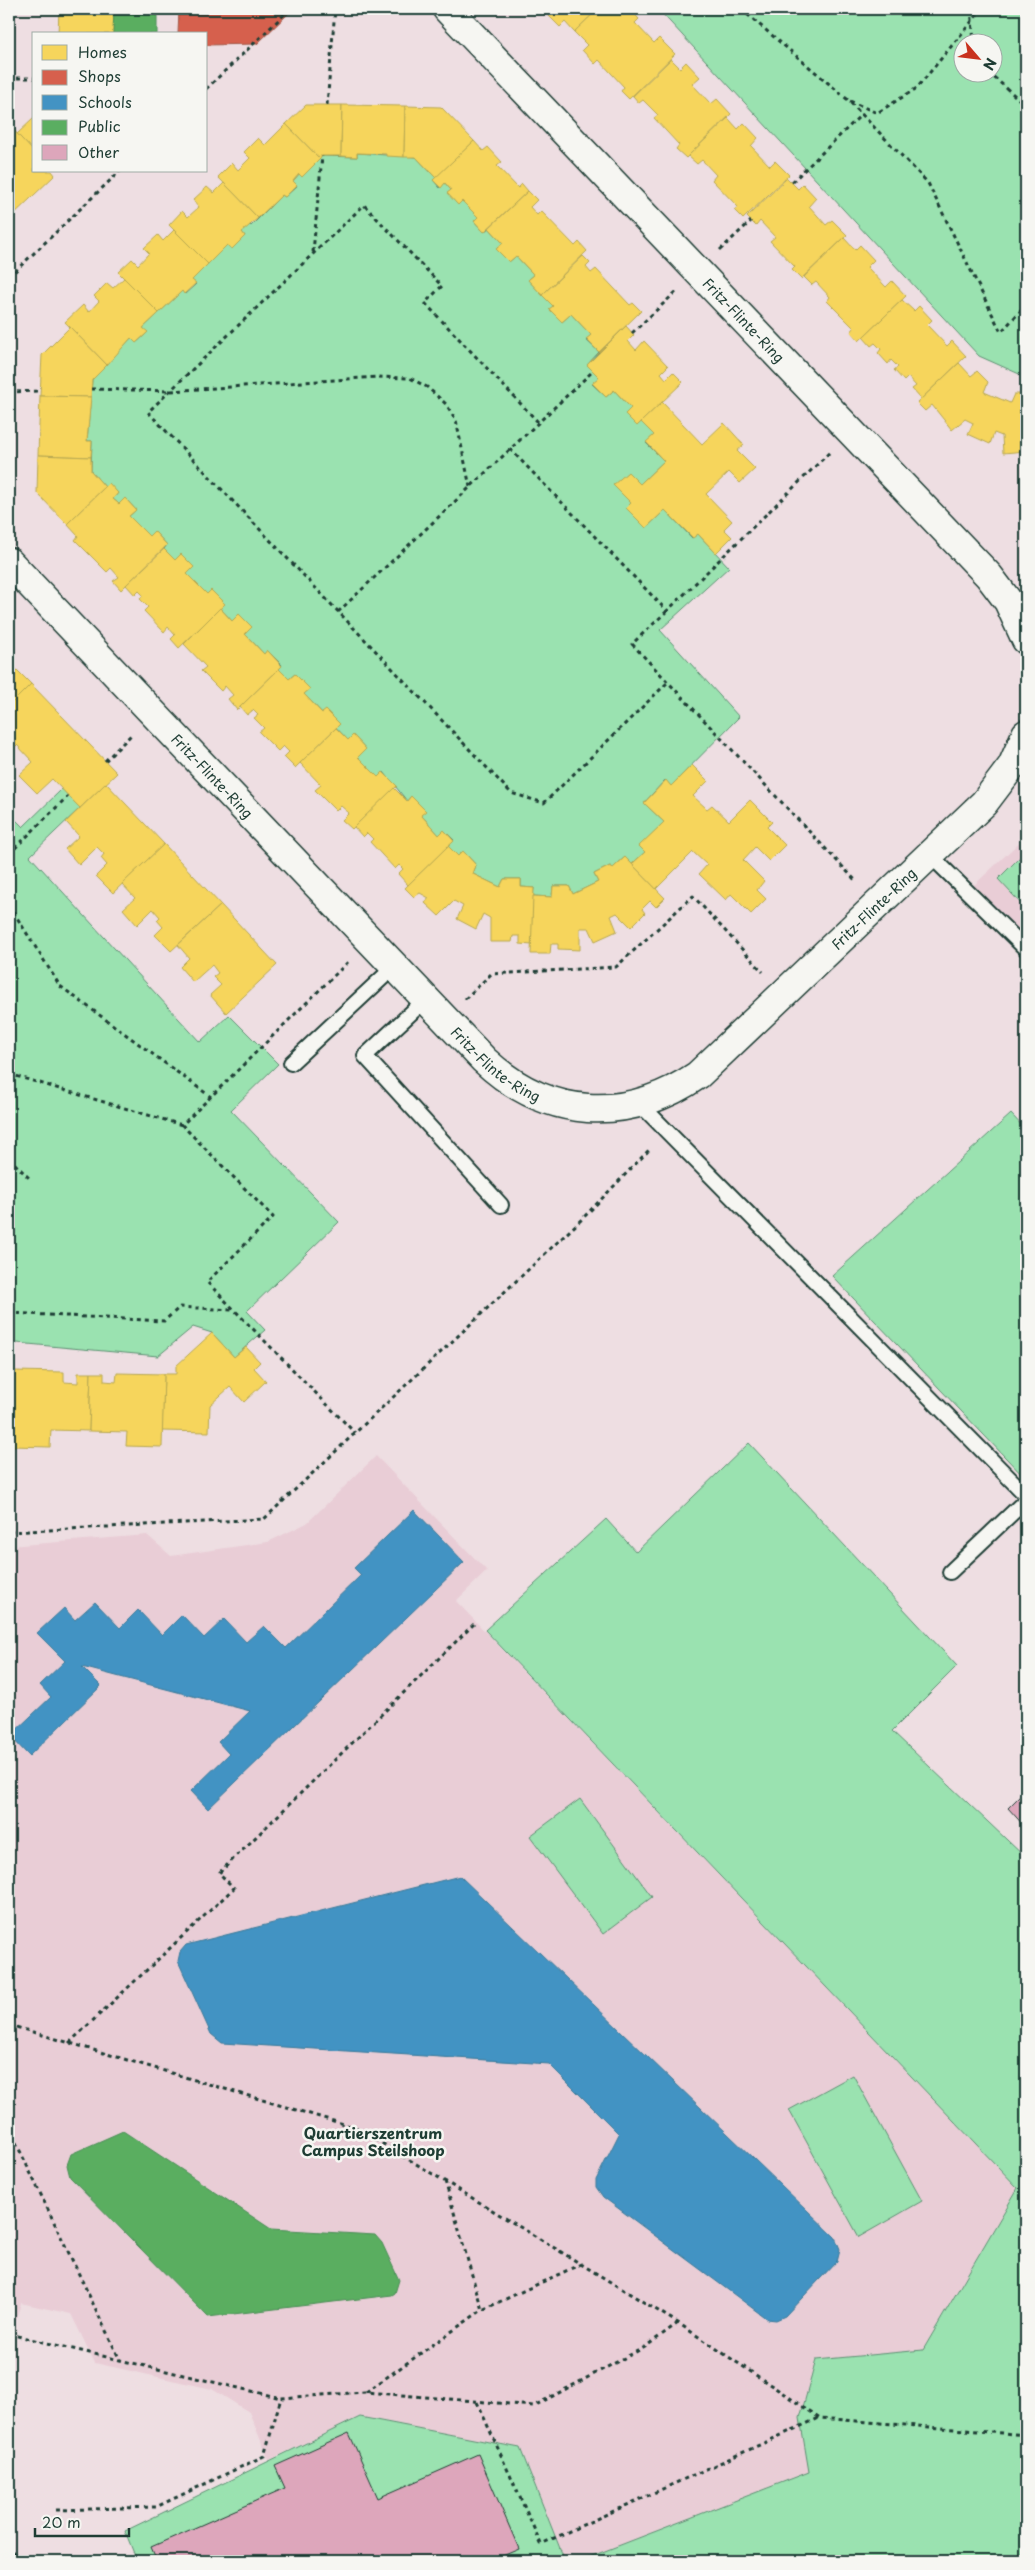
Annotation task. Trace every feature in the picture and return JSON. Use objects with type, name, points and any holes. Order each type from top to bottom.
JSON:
[{"type":"street","name":"Fritz-Flinte-Ring","points":[[447,9],[999,588],[1016,614],[1026,640]]},
{"type":"street","name":"Fritz-Flinte-Ring","points":[[9,562],[496,1071],[524,1090],[563,1105],[588,1109],[621,1108],[640,1104],[669,1093],[698,1075],[995,792],[1012,766],[1026,734]]},
{"type":"lane","points":[[930,854],[1026,948]]},
{"type":"lane","points":[[291,1063],[395,966]]},
{"type":"lane","points":[[426,999],[365,1056],[501,1204]]},
{"type":"lane","points":[[640,1104],[1026,1495]]},
{"type":"lane","points":[[950,1572],[1026,1500]]},
{"type":"path","points":[[208,87],[290,9]]},
{"type":"path","points":[[327,105],[335,9]]},
{"type":"path","points":[[741,9],[847,99],[928,183],[1001,332],[1026,305]]},
{"type":"path","points":[[971,9],[974,32]]},
{"type":"path","points":[[847,99],[877,113],[917,88],[982,9]]},
{"type":"path","points":[[9,78],[32,78]]},
{"type":"path","points":[[999,82],[1022,102],[1026,103]]},
{"type":"path","points":[[792,182],[862,114]]},
{"type":"path","points":[[313,254],[322,156]]},
{"type":"path","points":[[9,277],[119,172]]},
{"type":"path","points":[[538,422],[425,303],[442,286],[364,205],[148,412],[511,793],[544,803],[668,682]]},
{"type":"path","points":[[338,612],[593,371]]},
{"type":"path","points":[[91,389],[170,391],[378,377],[410,378],[427,387],[446,404],[456,420],[470,487]]},
{"type":"path","points":[[9,392],[40,391]]},
{"type":"path","points":[[851,432],[632,644],[878,904]]},
{"type":"path","points":[[9,449],[9,518]]},
{"type":"path","points":[[510,449],[667,611]]},
{"type":"path","points":[[105,761],[153,714]]},
{"type":"path","points":[[9,854],[68,796]]},
{"type":"path","points":[[445,1018],[491,974],[616,967],[693,896],[784,994]]},
{"type":"path","points":[[9,905],[60,986],[211,1097]]},
{"type":"path","points":[[182,1124],[370,940]]},
{"type":"path","points":[[9,1074],[182,1124],[273,1217],[207,1282],[355,1433]]},
{"type":"path","points":[[9,1532],[264,1519],[583,1218],[667,1131]]},
{"type":"path","points":[[9,1158],[29,1178]]},
{"type":"path","points":[[9,1313],[164,1321],[180,1307],[234,1310]]},
{"type":"path","points":[[69,2042],[234,1888],[219,1873],[475,1623]]},
{"type":"path","points":[[9,2024],[357,2128],[678,2323],[820,2418]]},
{"type":"path","points":[[9,2128],[121,2360]]},
{"type":"path","points":[[445,2180],[482,2310]]},
{"type":"path","points":[[365,2392],[482,2310],[581,2264]]},
{"type":"path","points":[[9,2334],[281,2398],[365,2392],[534,2406],[645,2347],[678,2323]]},
{"type":"path","points":[[56,2510],[156,2507],[264,2456],[281,2398]]},
{"type":"path","points":[[477,2402],[541,2544],[820,2418],[1026,2435]]},
{"type":"path","points":[[9,2544],[18,2561]]},
{"type":"shaded area","points":[[1026,836],[1026,944],[972,887]]},
{"type":"shaded area","points":[[376,1456],[487,1571],[456,1601],[1018,2188],[923,2350],[816,2360],[800,2418],[810,2472],[579,2561],[565,2561],[520,2448],[360,2417],[269,2460],[249,2412],[212,2389],[95,2363],[71,2314],[21,2303],[12,2332],[9,2331],[9,1546],[147,1535],[171,1556],[268,1542],[307,1523]]},
{"type":"green space","points":[[658,9],[1026,9],[1026,377],[979,356]]},
{"type":"green space","points":[[357,153],[416,157],[436,178],[433,180],[440,188],[445,183],[451,190],[448,193],[458,205],[462,201],[478,217],[474,221],[484,232],[489,228],[503,243],[496,249],[509,262],[516,256],[534,275],[528,280],[553,306],[550,309],[562,322],[571,314],[591,335],[586,340],[599,352],[587,365],[599,377],[592,384],[606,397],[614,390],[631,408],[625,414],[637,426],[641,422],[654,435],[646,443],[664,461],[640,484],[628,472],[614,486],[631,503],[626,508],[646,528],[665,510],[692,538],[698,534],[729,567],[660,630],[739,717],[671,786],[665,780],[644,803],[664,822],[640,846],[645,852],[632,864],[625,857],[613,868],[610,866],[594,874],[598,882],[573,894],[569,886],[553,886],[552,897],[533,896],[534,888],[521,887],[521,879],[504,879],[500,887],[473,874],[476,865],[464,852],[458,856],[448,846],[454,840],[444,830],[439,835],[421,815],[425,810],[411,796],[407,801],[384,772],[378,777],[358,757],[366,749],[353,735],[348,740],[304,694],[309,689],[295,674],[289,679],[279,669],[282,665],[268,651],[264,654],[245,634],[252,627],[239,614],[232,621],[220,608],[211,590],[207,594],[187,574],[193,567],[181,554],[175,560],[164,549],[167,545],[154,531],[149,536],[129,516],[136,510],[125,498],[119,504],[113,499],[118,493],[109,484],[105,487],[91,471],[92,441],[87,441],[92,380],[131,338],[136,343],[147,333],[143,328],[182,291],[185,294],[196,284],[192,280],[227,245],[232,249],[245,236],[242,232],[249,224],[251,226],[282,195],[285,197],[297,186],[293,181],[299,174],[302,177],[322,156],[357,157]]},
{"type":"green space","points":[[62,789],[80,808],[30,856],[200,1042],[229,1015],[278,1064],[231,1110],[339,1222],[247,1311],[265,1330],[234,1357],[212,1333],[193,1327],[158,1356],[17,1343],[9,1353],[9,813],[23,827]]},
{"type":"green space","points":[[1026,851],[1026,909],[998,879]]},
{"type":"green space","points":[[1011,1114],[1026,1130],[1026,1479],[832,1276]]},
{"type":"green space","points":[[749,1443],[957,1666],[892,1731],[1026,1858],[1026,2561],[579,2561],[809,2472],[800,2418],[816,2360],[923,2350],[1018,2188],[485,1630],[606,1519],[636,1552]]},
{"type":"green space","points":[[580,1799],[652,1897],[603,1934],[530,1836]]},
{"type":"green space","points":[[853,2075],[922,2201],[859,2237],[789,2110]]},
{"type":"green space","points":[[360,2417],[520,2448],[565,2561],[137,2561],[125,2531]]},
{"type":"building: Homes","points":[[59,9],[114,9],[113,32],[58,32]]},
{"type":"building: Homes","points":[[549,9],[598,9],[574,32],[565,22],[560,27],[547,14]]},
{"type":"building: Homes","points":[[598,9],[623,9],[627,13],[631,10],[639,19],[635,23],[654,43],[659,38],[675,54],[629,99],[621,91],[624,87],[599,60],[595,64],[582,50],[587,45],[574,32]]},
{"type":"building: Homes","points":[[671,59],[680,68],[686,62],[700,77],[692,84],[711,104],[717,99],[731,114],[686,158],[676,149],[679,145],[654,118],[658,115],[643,100],[639,103],[633,96]]},
{"type":"building: Homes","points":[[306,105],[342,105],[341,156],[322,156],[320,159],[286,124]]},
{"type":"building: Homes","points":[[342,105],[405,106],[404,157],[357,153],[357,157],[341,156]]},
{"type":"building: Homes","points":[[405,106],[441,107],[474,141],[436,178],[416,157],[404,157]]},
{"type":"building: Homes","points":[[728,118],[738,129],[744,123],[758,138],[751,146],[770,166],[775,161],[789,175],[743,219],[734,210],[738,207],[712,180],[716,175],[702,160],[697,164],[688,156]]},
{"type":"building: Homes","points":[[32,120],[32,150],[17,134]]},
{"type":"building: Homes","points":[[286,124],[320,159],[302,177],[299,174],[293,181],[297,185],[285,197],[282,195],[258,218],[218,177],[232,163],[238,170],[250,158],[244,152],[258,138],[265,145]]},
{"type":"building: Homes","points":[[9,125],[32,150],[32,172],[53,172],[55,175],[9,219]]},
{"type":"building: Homes","points":[[474,141],[483,151],[488,147],[502,162],[497,166],[518,188],[522,184],[528,191],[484,232],[474,221],[478,217],[462,201],[458,205],[447,193],[451,190],[445,183],[441,188],[433,180]]},
{"type":"building: Homes","points":[[787,178],[798,189],[803,184],[816,198],[809,206],[826,225],[832,220],[847,235],[801,279],[792,270],[795,267],[770,241],[775,237],[760,221],[756,226],[747,217]]},
{"type":"building: Homes","points":[[224,183],[258,218],[242,232],[245,236],[232,249],[227,245],[208,264],[169,225],[182,211],[188,217],[199,207],[193,200],[207,187],[214,193]]},
{"type":"building: Homes","points":[[528,191],[537,200],[530,207],[537,215],[541,211],[575,246],[579,242],[587,251],[542,295],[528,280],[534,275],[516,256],[509,262],[496,249],[503,243],[489,228]]},
{"type":"building: Homes","points":[[174,230],[208,264],[192,280],[196,283],[184,294],[182,291],[159,313],[118,272],[132,259],[138,265],[149,253],[144,248],[158,235],[163,241]]},
{"type":"building: Homes","points":[[844,238],[855,250],[860,245],[874,260],[867,267],[886,287],[892,281],[906,296],[859,341],[851,332],[854,328],[827,301],[830,297],[816,282],[812,285],[804,277]]},
{"type":"building: Homes","points":[[583,256],[590,263],[586,267],[591,273],[596,269],[630,305],[633,303],[641,311],[599,352],[586,339],[591,335],[571,314],[562,322],[549,309],[553,306],[542,295]]},
{"type":"building: Homes","points":[[124,278],[159,313],[143,328],[148,332],[136,343],[131,338],[107,365],[65,322],[83,305],[89,312],[99,301],[94,296],[107,283],[113,288]]},
{"type":"building: Homes","points":[[902,300],[914,311],[919,306],[932,320],[927,325],[947,346],[952,341],[966,356],[921,399],[912,389],[916,386],[908,377],[904,381],[894,370],[898,367],[891,360],[888,364],[878,353],[881,349],[875,343],[871,346],[863,337]]},
{"type":"building: Homes","points":[[626,326],[634,335],[628,341],[636,350],[644,341],[668,366],[661,373],[666,379],[673,372],[683,382],[637,426],[625,414],[631,408],[614,390],[606,397],[592,383],[599,377],[587,365]]},
{"type":"building: Homes","points":[[70,327],[107,365],[92,380],[91,397],[40,396],[42,355]]},
{"type":"building: Homes","points":[[959,363],[971,376],[977,371],[988,382],[984,392],[1010,403],[1014,394],[1026,394],[1026,451],[1003,453],[1002,436],[994,433],[990,444],[968,434],[973,423],[965,419],[952,430],[932,405],[925,411],[917,403]]},
{"type":"building: Homes","points":[[40,396],[91,397],[87,441],[92,441],[91,457],[38,455]]},
{"type":"building: Homes","points":[[662,402],[702,444],[724,423],[744,445],[737,451],[755,469],[740,483],[729,472],[706,494],[732,521],[724,529],[732,537],[716,553],[698,534],[693,538],[665,510],[646,528],[626,508],[631,503],[613,485],[628,472],[640,484],[664,461],[646,442],[654,435],[641,422]]},
{"type":"building: Homes","points":[[38,455],[91,457],[91,471],[105,487],[67,524],[37,493]]},
{"type":"building: Homes","points":[[109,483],[118,493],[113,499],[119,504],[125,498],[136,510],[129,516],[149,536],[154,531],[167,545],[121,590],[113,581],[119,577],[111,568],[107,572],[75,540],[78,536],[67,524]]},
{"type":"building: Homes","points":[[164,549],[175,560],[181,554],[194,567],[187,574],[207,594],[211,590],[225,604],[179,648],[171,639],[175,635],[168,627],[164,632],[144,611],[148,607],[140,599],[143,595],[139,591],[135,595],[126,585]]},
{"type":"building: Homes","points":[[220,608],[232,621],[239,614],[252,627],[245,634],[264,654],[267,650],[282,666],[237,710],[228,699],[233,695],[225,686],[221,691],[201,671],[206,667],[184,644]]},
{"type":"building: Homes","points":[[9,662],[31,684],[9,706]]},
{"type":"building: Homes","points":[[279,669],[289,679],[295,674],[310,689],[304,694],[322,713],[326,710],[340,724],[295,768],[284,757],[289,752],[283,746],[278,751],[259,732],[264,728],[254,718],[258,715],[253,710],[247,715],[240,707]]},
{"type":"building: Homes","points":[[31,684],[117,773],[80,808],[52,779],[37,793],[19,775],[33,762],[17,745],[9,753],[9,706]]},
{"type":"building: Homes","points":[[336,728],[348,740],[353,735],[366,749],[358,757],[378,777],[383,772],[397,786],[352,829],[342,820],[349,813],[341,806],[336,811],[315,790],[321,785],[300,763]]},
{"type":"building: Homes","points":[[692,765],[708,781],[693,796],[707,809],[712,805],[729,821],[750,800],[772,822],[767,827],[785,845],[769,861],[755,847],[743,860],[764,881],[757,890],[766,899],[751,914],[731,894],[726,900],[699,874],[707,865],[693,852],[656,889],[632,864],[645,852],[639,846],[664,822],[644,803],[666,780],[671,786]]},
{"type":"building: Homes","points":[[106,783],[164,844],[113,893],[96,876],[107,865],[101,858],[104,854],[97,847],[79,865],[65,849],[79,836],[66,822]]},
{"type":"building: Homes","points":[[394,788],[407,801],[411,796],[426,811],[421,815],[439,835],[444,830],[454,841],[408,885],[398,874],[403,869],[399,865],[395,869],[370,842],[373,839],[367,833],[363,837],[354,827]]},
{"type":"building: Homes","points":[[164,844],[221,905],[171,951],[155,935],[163,927],[157,920],[160,917],[153,909],[137,925],[123,909],[135,898],[122,884]]},
{"type":"building: Homes","points":[[448,846],[458,856],[463,851],[476,865],[473,874],[500,887],[504,879],[521,879],[521,887],[534,888],[532,945],[520,944],[520,936],[513,936],[512,942],[490,942],[490,918],[483,914],[476,929],[457,919],[463,906],[454,901],[439,916],[425,903],[429,898],[420,893],[414,897],[405,888]]},
{"type":"building: Homes","points":[[625,857],[665,898],[656,907],[650,901],[642,909],[645,913],[631,927],[617,913],[611,916],[617,931],[595,941],[589,928],[580,928],[580,950],[558,949],[558,944],[551,944],[550,954],[531,954],[533,896],[552,897],[553,886],[569,886],[573,894],[598,882],[594,874],[610,866],[613,868]]},
{"type":"building: Homes","points":[[221,905],[277,965],[226,1013],[210,995],[221,985],[213,977],[218,973],[212,965],[193,982],[180,967],[189,958],[178,945]]},
{"type":"building: Homes","points":[[212,1333],[234,1357],[246,1347],[260,1362],[254,1368],[266,1381],[244,1402],[230,1387],[210,1405],[209,1432],[162,1431],[164,1374],[176,1374],[176,1366]]},
{"type":"building: Homes","points":[[9,1371],[14,1371],[13,1427],[9,1427]]},
{"type":"building: Homes","points":[[14,1371],[64,1372],[64,1382],[78,1383],[78,1373],[91,1373],[89,1431],[51,1430],[50,1447],[12,1446]]},
{"type":"building: Homes","points":[[91,1373],[104,1373],[104,1381],[116,1382],[117,1373],[164,1374],[162,1447],[126,1446],[127,1432],[89,1431]]},
{"type":"building: Shops","points":[[179,9],[293,9],[257,44],[208,45],[208,32],[178,32]]},
{"type":"building: Schools","points":[[414,1510],[464,1562],[208,1809],[191,1791],[229,1754],[218,1742],[250,1711],[82,1667],[101,1686],[29,1756],[10,1736],[51,1697],[40,1685],[65,1661],[37,1633],[64,1608],[75,1620],[95,1602],[120,1628],[138,1610],[162,1635],[182,1615],[204,1638],[224,1619],[246,1642],[264,1626],[286,1648],[361,1575],[354,1568]]},
{"type":"building: Schools","points":[[460,1876],[835,2237],[840,2249],[837,2261],[785,2316],[776,2320],[767,2319],[603,2197],[596,2187],[596,2180],[619,2134],[549,2064],[222,2043],[211,2034],[178,1961],[180,1952],[186,1945]]},
{"type":"building: Public","points":[[114,9],[157,9],[157,32],[113,32]]},
{"type":"building: Public","points":[[123,2131],[271,2229],[375,2235],[382,2243],[399,2280],[395,2293],[392,2295],[208,2317],[70,2177],[67,2165],[71,2154]]},
{"type":"building: Other","points":[[1026,1790],[1026,1828],[1008,1808]]},
{"type":"building: Other","points":[[349,2433],[378,2498],[478,2454],[519,2549],[491,2561],[157,2561],[151,2547],[285,2488],[275,2466]]},
{"type":"district","name":"Quartierszentrum Campus Steilshoop","points":[[373,2140]]}]
